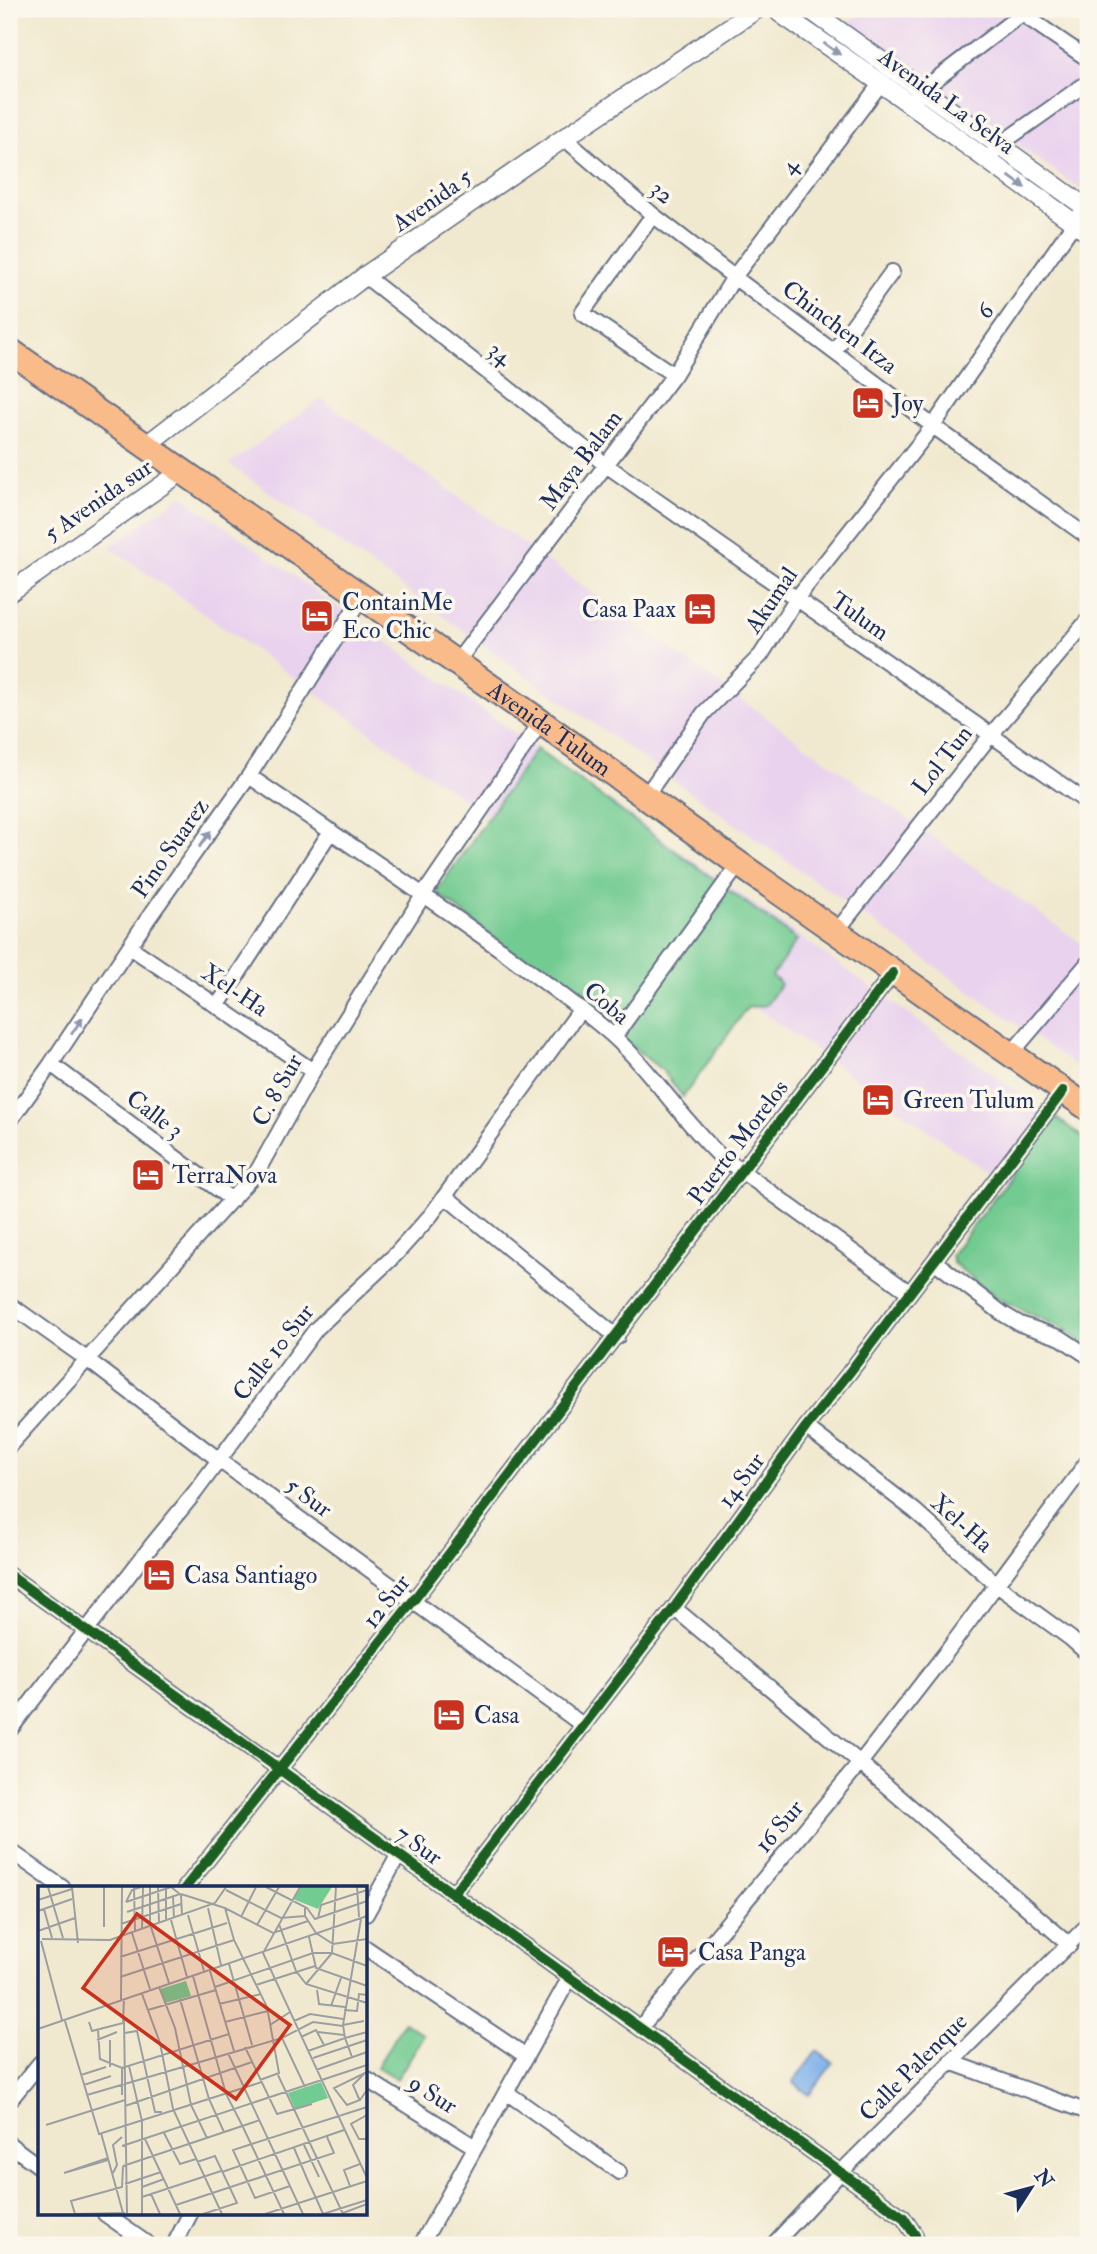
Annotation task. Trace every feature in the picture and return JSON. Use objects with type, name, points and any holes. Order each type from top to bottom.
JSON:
[{"type":"highway","name":"Avenida Tulum","points":[[9,350],[1088,1108]]},
{"type":"street","name":"Avenida 5","points":[[145,446],[365,276],[757,9]]},
{"type":"street","name":"Avenida La Selva","points":[[779,9],[779,13],[881,83],[1081,228]]},
{"type":"street","name":"Avenida La Selva","points":[[809,9],[1087,206]]},
{"type":"street","points":[[911,105],[922,90],[1022,10],[1088,59]]},
{"type":"street","points":[[988,160],[999,145],[1088,82]]},
{"type":"street","name":"4","points":[[734,277],[881,83]]},
{"type":"street","name":"32","points":[[564,138],[653,215],[734,277]]},
{"type":"street","name":"6","points":[[933,426],[1081,228],[1087,206]]},
{"type":"street","points":[[653,215],[582,313],[674,375]]},
{"type":"street","points":[[834,351],[892,272]]},
{"type":"street","name":"34","points":[[365,276],[606,465]]},
{"type":"street","name":"Chinchen Itza","points":[[734,277],[933,426],[1088,537]]},
{"type":"street","name":"Maya Balam","points":[[456,663],[674,375],[734,277]]},
{"type":"street","name":"Akumal","points":[[645,797],[704,713],[761,655],[796,599],[933,426]]},
{"type":"street","name":"Tulum","points":[[606,465],[1088,803]]},
{"type":"street","name":"5 Avenida sur","points":[[9,593],[181,472]]},
{"type":"street","name":"Pino Suarez","points":[[9,1122],[249,776],[362,597]]},
{"type":"street","name":"Lol Tun","points":[[836,932],[990,736],[1088,620]]},
{"type":"street","name":"C. 8 Sur","points":[[9,1446],[258,1170],[313,1071],[425,894],[541,722]]},
{"type":"street","name":"Coba","points":[[249,776],[425,894],[581,1009],[614,1037],[649,1073],[699,1136],[718,1154],[910,1293]]},
{"type":"street","points":[[218,1005],[331,831]]},
{"type":"street","points":[[614,1037],[739,864]]},
{"type":"street","name":"Xel-Ha","points":[[130,947],[313,1071]]},
{"type":"street","points":[[1010,1055],[1088,963]]},
{"type":"street","name":"Puerto Morelos","points":[[617,1337],[893,973]]},
{"type":"street","name":"Calle 10 Sur","points":[[9,1731],[317,1329],[395,1255],[445,1196],[581,1009]]},
{"type":"street","name":"Calle 3","points":[[51,1064],[232,1200]]},
{"type":"street","name":"14 Sur","points":[[453,1894],[674,1608],[806,1427],[1063,1091]]},
{"type":"street","points":[[445,1196],[617,1337]]},
{"type":"street","points":[[934,1261],[1003,1314],[1020,1324],[1061,1338],[1088,1356]]},
{"type":"street","name":"5 Sur","points":[[9,1304],[584,1726]]},
{"type":"street","name":"12 Sur","points":[[188,1886],[617,1337]]},
{"type":"street","name":"Xel-Ha","points":[[806,1427],[915,1511],[997,1585],[1088,1654]]},
{"type":"street","name":"16 Sur","points":[[641,2027],[860,1763],[948,1650],[1088,1461]]},
{"type":"street","name":"7 Sur","points":[[9,1575],[903,2217],[915,2235],[917,2245]]},
{"type":"street","points":[[674,1608],[860,1763],[1070,1945]]},
{"type":"street","points":[[9,1850],[60,1886]]},
{"type":"street","points":[[368,1910],[398,1856]]},
{"type":"street","name":"Calle Palenque","points":[[773,2245],[840,2173],[1088,1925]]},
{"type":"street","points":[[368,1949],[526,2056]]},
{"type":"street","points":[[421,2245],[570,1977]]},
{"type":"street","points":[[950,2062],[1088,2112]]},
{"type":"street","points":[[9,2101],[38,2065]]},
{"type":"street","name":"9 Sur","points":[[368,2080],[475,2147]]},
{"type":"street","points":[[506,2092],[619,2172]]},
{"type":"street","points":[[9,2144],[38,2166]]},
{"type":"street","points":[[108,2216],[149,2245]]},
{"type":"street","points":[[174,2245],[189,2216]]},
{"type":"shaded area","points":[[867,9],[1009,9],[1088,65],[1088,195],[848,23]]},
{"type":"shaded area","points":[[322,399],[1088,948],[1088,1075],[229,464]]},
{"type":"shaded area","points":[[182,496],[1088,1142],[1088,1244],[110,547]]},
{"type":"green space","points":[[536,749],[797,940],[772,976],[781,984],[766,1005],[747,1008],[683,1097],[663,1071],[436,892]]},
{"type":"green space","points":[[1055,1117],[1088,1141],[1088,1348],[1068,1331],[999,1299],[953,1263],[951,1255]]},
{"type":"green space","points":[[404,2022],[424,2035],[397,2079],[377,2067]]},
{"type":"water","points":[[817,2051],[833,2063],[809,2095],[793,2082]]},
{"type":"cycle path","points":[[187,1886],[413,1601],[893,973]]},
{"type":"cycle path","points":[[453,1894],[674,1608],[806,1427],[1063,1091]]},
{"type":"cycle path","points":[[9,1575],[903,2217],[915,2235],[917,2245]]},
{"type":"place","name":"Joy","points":[[868,403]]},
{"type":"place","name":"Casa Paax","points":[[700,609]]},
{"type":"place","name":"ContainMe Eco Chic","points":[[317,616]]},
{"type":"place","name":"Green Tulum","points":[[878,1100]]},
{"type":"place","name":"TerraNova","points":[[148,1175]]},
{"type":"place","name":"Casa Santiago","points":[[159,1575]]},
{"type":"place","name":"Casa","points":[[449,1715]]},
{"type":"place","name":"Casa Panga","points":[[673,1952]]}]
